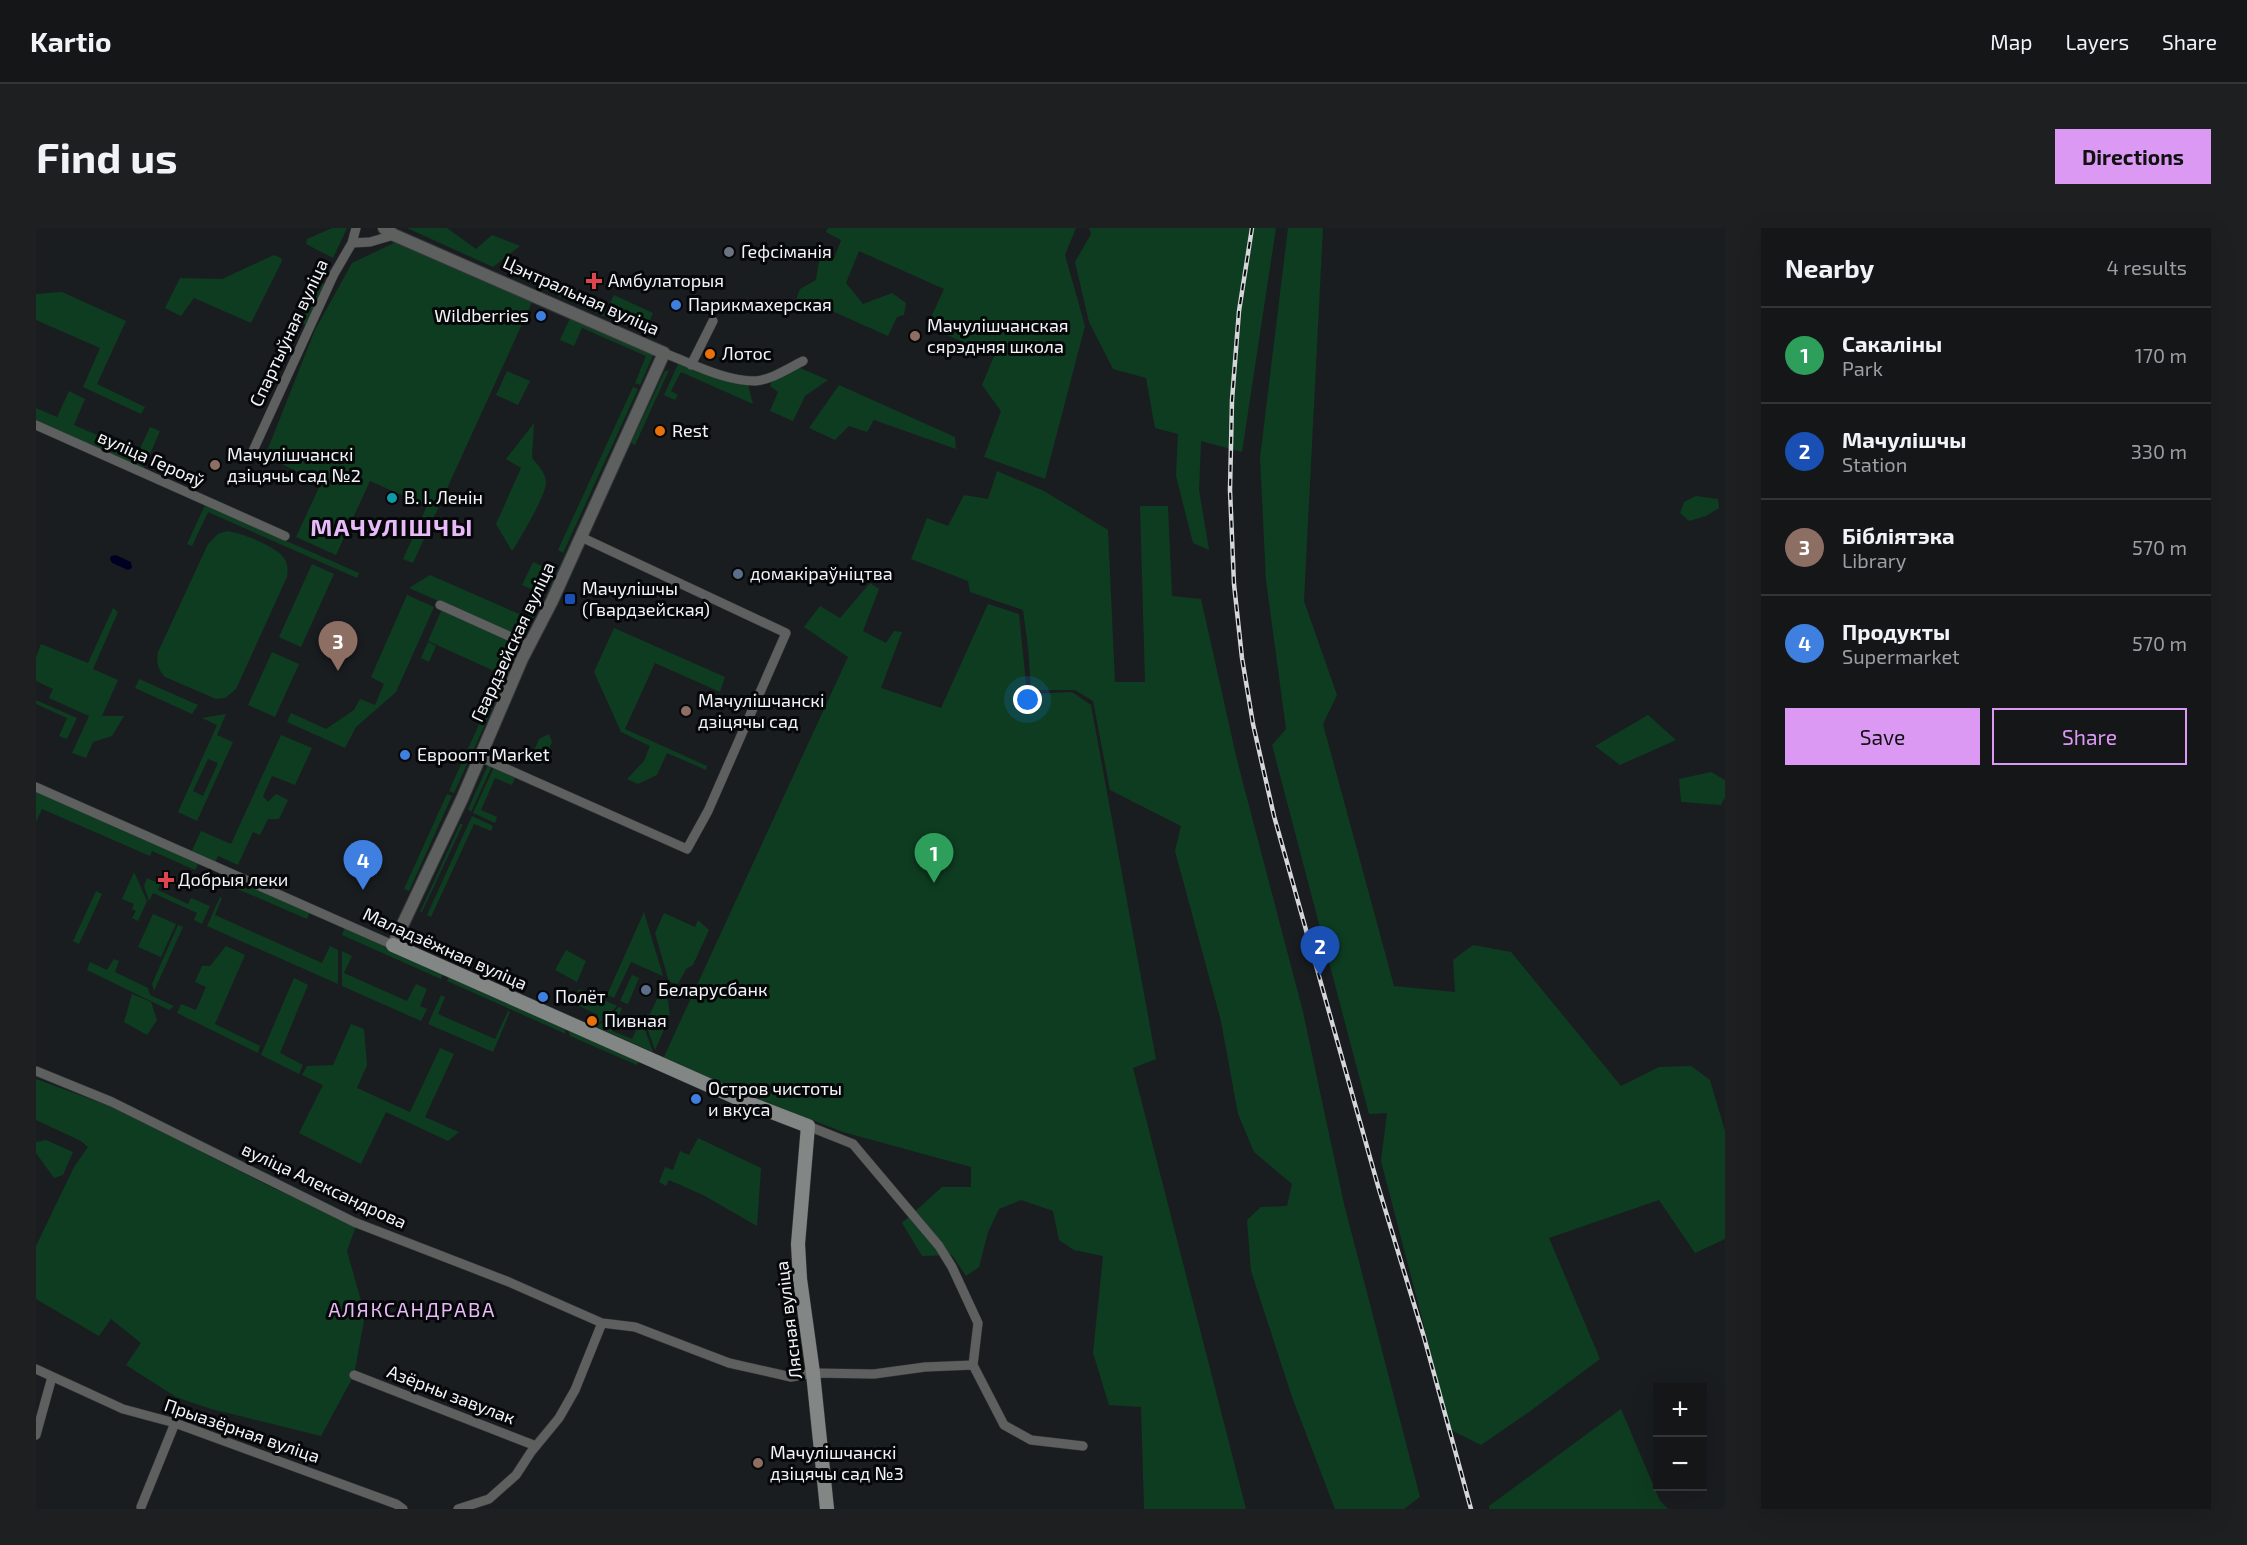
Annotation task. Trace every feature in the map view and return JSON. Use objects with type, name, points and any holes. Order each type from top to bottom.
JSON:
[{"type":"main road","name":"Маладзёжная вуліца","points":[[393,945],[751,1104],[808,1126]]},
{"type":"main road","name":"Лясная вуліца","points":[[808,1126],[798,1244],[800,1279],[813,1373],[827,1509]]},
{"type":"street","name":"Спартыўная вуліца","points":[[252,453],[334,274],[352,243],[356,228]]},
{"type":"street","points":[[352,243],[370,242],[389,231]]},
{"type":"street","name":"Цэнтральная вуліца","points":[[389,231],[664,353]]},
{"type":"street","points":[[691,365],[713,321]]},
{"type":"street","points":[[664,353],[724,376],[755,381],[767,378],[803,361]]},
{"type":"street","name":"Гвардзейская вуліца","points":[[393,945],[664,353]]},
{"type":"street","name":"вуліца Герояў","points":[[36,425],[285,536]]},
{"type":"street","points":[[480,757],[687,849],[708,811],[786,633],[581,537]]},
{"type":"street","points":[[440,605],[529,645]]},
{"type":"street","name":"Маладзёжная вуліца","points":[[36,787],[393,945]]},
{"type":"street","name":"вуліца Александрова","points":[[36,1071],[112,1102],[354,1222],[509,1282],[602,1323],[635,1327],[729,1364],[796,1377],[813,1373],[874,1374],[925,1367],[973,1365]]},
{"type":"street","points":[[808,1126],[853,1144],[939,1246],[952,1267],[978,1323],[973,1365],[1004,1425],[1030,1440],[1083,1446]]},
{"type":"street","points":[[458,1509],[489,1499],[516,1475],[559,1418],[575,1390],[602,1323]]},
{"type":"street","name":"Прыазёрная вуліца","points":[[36,1369],[123,1409],[175,1423],[396,1504],[403,1509]]},
{"type":"street","name":"Азёрны завулак","points":[[354,1375],[536,1446]]},
{"type":"street","points":[[36,1434],[52,1377]]},
{"type":"street","points":[[141,1507],[175,1423]]},
{"type":"green space","points":[[332,228],[347,228],[333,258],[306,244],[307,239]]},
{"type":"green space","points":[[407,228],[447,228],[476,249],[492,235],[520,246],[493,267]]},
{"type":"green space","points":[[828,228],[1076,228],[1065,255],[1085,326],[1045,479],[984,457],[1001,411],[982,385],[994,356],[927,326],[944,289],[859,251],[846,283],[863,304],[892,293],[906,303],[904,315],[897,317],[888,336],[832,311],[810,311],[796,300],[800,289],[816,280],[820,254],[834,259],[841,240],[826,232]]},
{"type":"green space","points":[[1089,228],[1276,228],[1242,452],[1201,441],[1199,490],[1209,550],[1193,543],[1176,476],[1178,434],[1155,428],[1146,378],[1113,369],[1089,322],[1075,262],[1091,234]]},
{"type":"green space","points":[[1288,228],[1323,228],[1304,601],[1337,695],[1323,724],[1394,986],[1455,992],[1453,960],[1473,945],[1511,952],[1621,1086],[1659,1067],[1691,1066],[1710,1080],[1725,1131],[1725,1239],[1695,1253],[1659,1200],[1549,1238],[1600,1359],[1481,1445],[1451,1430],[1381,1161],[1387,1113],[1369,1114],[1272,745],[1286,729],[1266,580],[1260,458]]},
{"type":"green space","points":[[398,241],[533,300],[413,563],[403,559],[427,506],[370,481],[336,555],[296,537],[321,483],[265,456],[315,330],[352,263]]},
{"type":"green space","points":[[274,255],[282,261],[251,323],[194,298],[181,316],[165,308],[180,278],[222,279]]},
{"type":"green space","points":[[521,271],[606,310],[614,295],[653,313],[644,334],[518,278]]},
{"type":"green space","points":[[318,282],[326,285],[308,326],[300,323]]},
{"type":"green space","points":[[62,292],[126,321],[97,384],[145,407],[141,414],[83,387],[100,348],[36,320],[36,294]]},
{"type":"green space","points":[[571,316],[654,353],[640,385],[635,383],[646,356],[582,328],[574,346],[560,340]]},
{"type":"green space","points":[[678,364],[725,380],[748,385],[753,404],[681,372],[671,391],[678,395],[675,400],[664,395]]},
{"type":"green space","points":[[800,368],[828,380],[805,396],[793,421],[770,411],[778,392],[770,386],[772,380]]},
{"type":"green space","points":[[669,370],[635,445],[631,443],[665,371]]},
{"type":"green space","points":[[507,371],[530,381],[518,405],[496,395]]},
{"type":"green space","points":[[839,385],[955,437],[956,449],[874,420],[867,432],[849,426],[835,440],[809,428]]},
{"type":"green space","points":[[633,387],[638,389],[563,553],[558,550]]},
{"type":"green space","points":[[640,390],[642,394],[550,597],[546,596]]},
{"type":"green space","points":[[69,391],[85,399],[74,425],[138,453],[150,427],[160,431],[143,470],[36,422],[36,408],[57,417]]},
{"type":"green space","points":[[534,423],[532,458],[546,479],[545,489],[512,551],[496,524],[521,468],[506,459]]},
{"type":"green space","points":[[997,471],[1044,491],[1108,530],[1115,682],[1145,682],[1140,506],[1168,506],[1172,596],[1201,599],[1237,760],[1303,1012],[1344,1204],[1420,1497],[1404,1509],[1335,1509],[1292,1397],[1251,1271],[1247,1220],[1261,1207],[1287,1206],[1292,1184],[1254,1152],[1238,1114],[1221,1021],[1175,851],[1181,826],[1110,790],[1093,701],[1075,690],[1031,690],[1023,610],[970,592],[968,581],[911,559],[927,518],[948,526],[964,495],[988,499]]},
{"type":"green space","points":[[1696,496],[1718,499],[1719,508],[1706,516],[1689,521],[1680,513],[1684,502]]},
{"type":"green space","points":[[205,505],[359,573],[357,578],[208,512],[192,546],[187,544]]},
{"type":"green space","points":[[227,531],[249,537],[280,553],[288,572],[236,689],[225,698],[216,699],[165,677],[158,666],[157,656],[208,544],[218,534]]},
{"type":"green space","points":[[533,562],[549,569],[538,592],[522,585]]},
{"type":"green space","points":[[312,564],[334,574],[301,647],[279,637]]},
{"type":"green space","points":[[430,575],[526,617],[518,636],[409,588]]},
{"type":"green space","points":[[870,583],[879,589],[863,631],[886,643],[894,631],[902,632],[881,688],[941,708],[988,604],[1019,614],[1027,694],[1072,692],[1091,705],[1156,1059],[1133,1068],[1246,1509],[1144,1509],[1141,1407],[1109,1405],[1093,1353],[1103,1256],[1074,1250],[1059,1240],[1053,1211],[1021,1200],[999,1209],[988,1232],[979,1267],[966,1276],[952,1255],[922,1256],[902,1223],[942,1187],[971,1187],[971,1167],[843,1132],[662,1061],[848,657],[804,627],[820,606],[840,618]]},
{"type":"green space","points":[[407,595],[434,607],[396,692],[356,727],[345,748],[287,722],[291,713],[326,729],[354,710],[360,699],[375,705],[384,684],[371,677]]},
{"type":"green space","points":[[537,596],[542,599],[524,638],[519,636]]},
{"type":"green space","points":[[113,608],[118,612],[93,669],[118,680],[102,716],[124,716],[112,736],[93,742],[86,758],[72,753],[89,716],[49,698],[53,689],[36,681],[36,657],[41,644],[88,663]]},
{"type":"green space","points":[[442,609],[515,642],[501,674],[428,641]]},
{"type":"green space","points":[[614,628],[725,677],[720,692],[655,663],[625,729],[707,766],[706,770],[667,753],[657,775],[638,784],[627,779],[644,761],[650,746],[621,732],[594,672]]},
{"type":"green space","points":[[428,642],[436,646],[429,662],[421,658]]},
{"type":"green space","points":[[517,642],[522,644],[497,698],[492,696]]},
{"type":"green space","points":[[272,652],[299,664],[275,717],[248,705]]},
{"type":"green space","points":[[139,679],[198,705],[192,714],[135,688]]},
{"type":"green space","points":[[36,700],[77,718],[67,739],[59,736],[67,718],[36,704]]},
{"type":"green space","points":[[490,700],[495,702],[454,793],[449,791]]},
{"type":"green space","points":[[226,714],[217,735],[233,742],[197,821],[178,812],[217,725],[202,718]],"holes":[[[208,759],[218,763],[203,796],[193,791]]]},
{"type":"green space","points":[[1648,715],[1676,740],[1620,765],[1595,746]]},
{"type":"green space","points":[[549,734],[552,742],[542,765],[530,760],[539,739]]},
{"type":"green space","points":[[281,735],[312,748],[295,785],[272,776],[263,796],[268,802],[276,794],[288,800],[279,819],[268,819],[260,835],[253,832],[238,865],[218,856],[215,863],[191,853],[201,831],[231,844]]},
{"type":"green space","points":[[488,765],[492,766],[471,812],[468,809]]},
{"type":"green space","points":[[494,767],[516,776],[512,785],[495,778],[481,810],[497,817],[495,823],[473,813]]},
{"type":"green space","points":[[1711,772],[1725,780],[1725,797],[1721,805],[1681,802],[1679,779]]},
{"type":"green space","points":[[36,790],[199,862],[195,870],[152,851],[150,856],[42,809],[36,822]]},
{"type":"green space","points":[[447,794],[452,796],[409,891],[404,889]]},
{"type":"green space","points":[[472,816],[493,826],[491,831],[474,824],[431,917],[427,915]]},
{"type":"green space","points":[[460,824],[463,824],[420,912]]},
{"type":"green space","points":[[134,872],[147,901],[138,921],[132,918],[136,911],[132,909],[134,904],[122,899]]},
{"type":"green space","points":[[230,876],[310,912],[307,919],[226,884]]},
{"type":"green space","points":[[147,878],[160,884],[158,890],[188,904],[191,898],[210,906],[202,924],[194,920],[197,913],[153,893],[149,901],[144,886]]},
{"type":"green space","points":[[96,891],[102,894],[79,944],[73,941]]},
{"type":"green space","points":[[220,897],[222,898],[215,915],[322,963],[330,946],[338,950],[338,984],[207,926]]},
{"type":"green space","points":[[644,912],[663,976],[631,962],[614,998],[607,995]]},
{"type":"green space","points":[[664,913],[695,927],[698,920],[709,930],[693,965],[686,969],[678,984],[669,982],[655,933]]},
{"type":"green space","points":[[153,914],[176,924],[161,957],[138,947]]},
{"type":"green space","points":[[178,925],[183,927],[154,991],[152,984]]},
{"type":"green space","points":[[345,927],[444,971],[441,979],[342,935]]},
{"type":"green space","points":[[226,946],[245,955],[215,1024],[260,1046],[258,1053],[177,1013],[181,1004],[196,1010],[206,987],[195,982],[202,966],[210,966]]},
{"type":"green space","points":[[566,950],[586,961],[577,982],[555,970]]},
{"type":"green space","points":[[342,951],[352,956],[344,973],[407,1001],[416,984],[427,989],[420,1006],[427,1009],[421,1021],[342,986]]},
{"type":"green space","points":[[114,959],[119,961],[115,972],[148,988],[150,995],[174,1006],[169,1010],[87,970],[90,962],[107,970]]},
{"type":"green space","points":[[451,973],[562,1023],[566,1034],[447,981]]},
{"type":"green space","points":[[632,975],[639,978],[628,1004],[620,1001]]},
{"type":"green space","points":[[294,978],[308,985],[280,1053],[303,1065],[299,1074],[261,1055]]},
{"type":"green space","points":[[579,989],[617,1006],[595,1027],[593,1026],[598,1015],[573,1003]]},
{"type":"green space","points":[[664,992],[667,995],[670,1015],[646,1016],[650,1014],[660,993]]},
{"type":"green space","points":[[132,994],[151,1002],[157,1020],[147,1035],[124,1022]]},
{"type":"green space","points":[[441,995],[445,997],[438,1014],[495,1039],[508,1011],[510,1012],[493,1052],[428,1024]]},
{"type":"green space","points":[[619,1007],[622,1008],[612,1031],[632,1039],[641,1019],[653,1052],[597,1027]]},
{"type":"green space","points":[[669,1018],[655,1050],[644,1019]]},
{"type":"green space","points":[[351,1024],[364,1029],[367,1065],[357,1088],[410,1112],[440,1048],[454,1054],[425,1117],[459,1132],[448,1141],[386,1112],[361,1164],[299,1133],[323,1085],[302,1075],[307,1066],[333,1065]]},
{"type":"green space","points":[[566,1024],[640,1058],[637,1065],[570,1036]]},
{"type":"green space","points":[[36,1079],[115,1108],[267,1185],[356,1226],[347,1251],[365,1315],[354,1375],[321,1436],[211,1409],[176,1397],[126,1365],[141,1343],[111,1319],[99,1336],[36,1299],[36,1246],[74,1167],[88,1147],[81,1141],[36,1120]]},
{"type":"green space","points":[[698,1138],[761,1168],[757,1226],[703,1195],[669,1180],[666,1186],[659,1182],[665,1167],[673,1170],[680,1151],[689,1155]]},
{"type":"green space","points":[[46,1140],[73,1152],[63,1175],[54,1178],[36,1153],[36,1142]]},
{"type":"green space","points":[[1621,1409],[1653,1484],[1653,1491],[1656,1491],[1660,1501],[1668,1509],[1489,1509],[1489,1506]]},
{"type":"water","points":[[116,555],[131,562],[132,568],[128,570],[112,563],[111,556]]},
{"type":"railway","points":[[1252,228],[1239,311],[1232,400],[1230,490],[1234,584],[1242,658],[1253,724],[1274,816],[1378,1186],[1424,1337],[1471,1509]]},
{"type":"place","name":"Гефсіманія","points":[[729,252]]},
{"type":"place","name":"Амбулаторыя","points":[[594,281]]},
{"type":"place","name":"Парикмахерская","points":[[676,305]]},
{"type":"place","name":"Wildberries","points":[[541,316]]},
{"type":"place","name":"Мачулішчанская сярэдняя школа","points":[[915,336]]},
{"type":"place","name":"Лотос","points":[[710,354]]},
{"type":"place","name":"Rest","points":[[660,431]]},
{"type":"place","name":"Мачулішчанскі дзіцячы сад №2","points":[[215,465]]},
{"type":"place","name":"В. І. Ленін","points":[[392,498]]},
{"type":"place","name":"домакіраўніцтва","points":[[738,574]]},
{"type":"place","name":"Мачулішчы (Гвардзейская)","points":[[570,599]]},
{"type":"place","name":"Бібліятэка","points":[[338,671]]},
{"type":"place","name":"Мачулішчанскі дзіцячы сад","points":[[686,711]]},
{"type":"place","name":"Евроопт Market","points":[[405,755]]},
{"type":"place","name":"Добрыя леки","points":[[166,880]]},
{"type":"place","name":"Сакаліны","points":[[934,883]]},
{"type":"place","name":"Продукты","points":[[363,890]]},
{"type":"place","name":"Мачулішчы","points":[[1320,976]]},
{"type":"place","name":"Беларусбанк","points":[[646,990]]},
{"type":"place","name":"Полёт","points":[[543,997]]},
{"type":"place","name":"Пивная","points":[[592,1021]]},
{"type":"place","name":"Остров чистоты и вкуса","points":[[696,1099]]},
{"type":"place","name":"Мачулішчанскі дзіцячы сад №3","points":[[758,1463]]},
{"type":"district","name":"МАЧУЛІШЧЫ","points":[[392,528]]},
{"type":"district","name":"АЛЯКСАНДРАВА","points":[[412,1310]]}]
